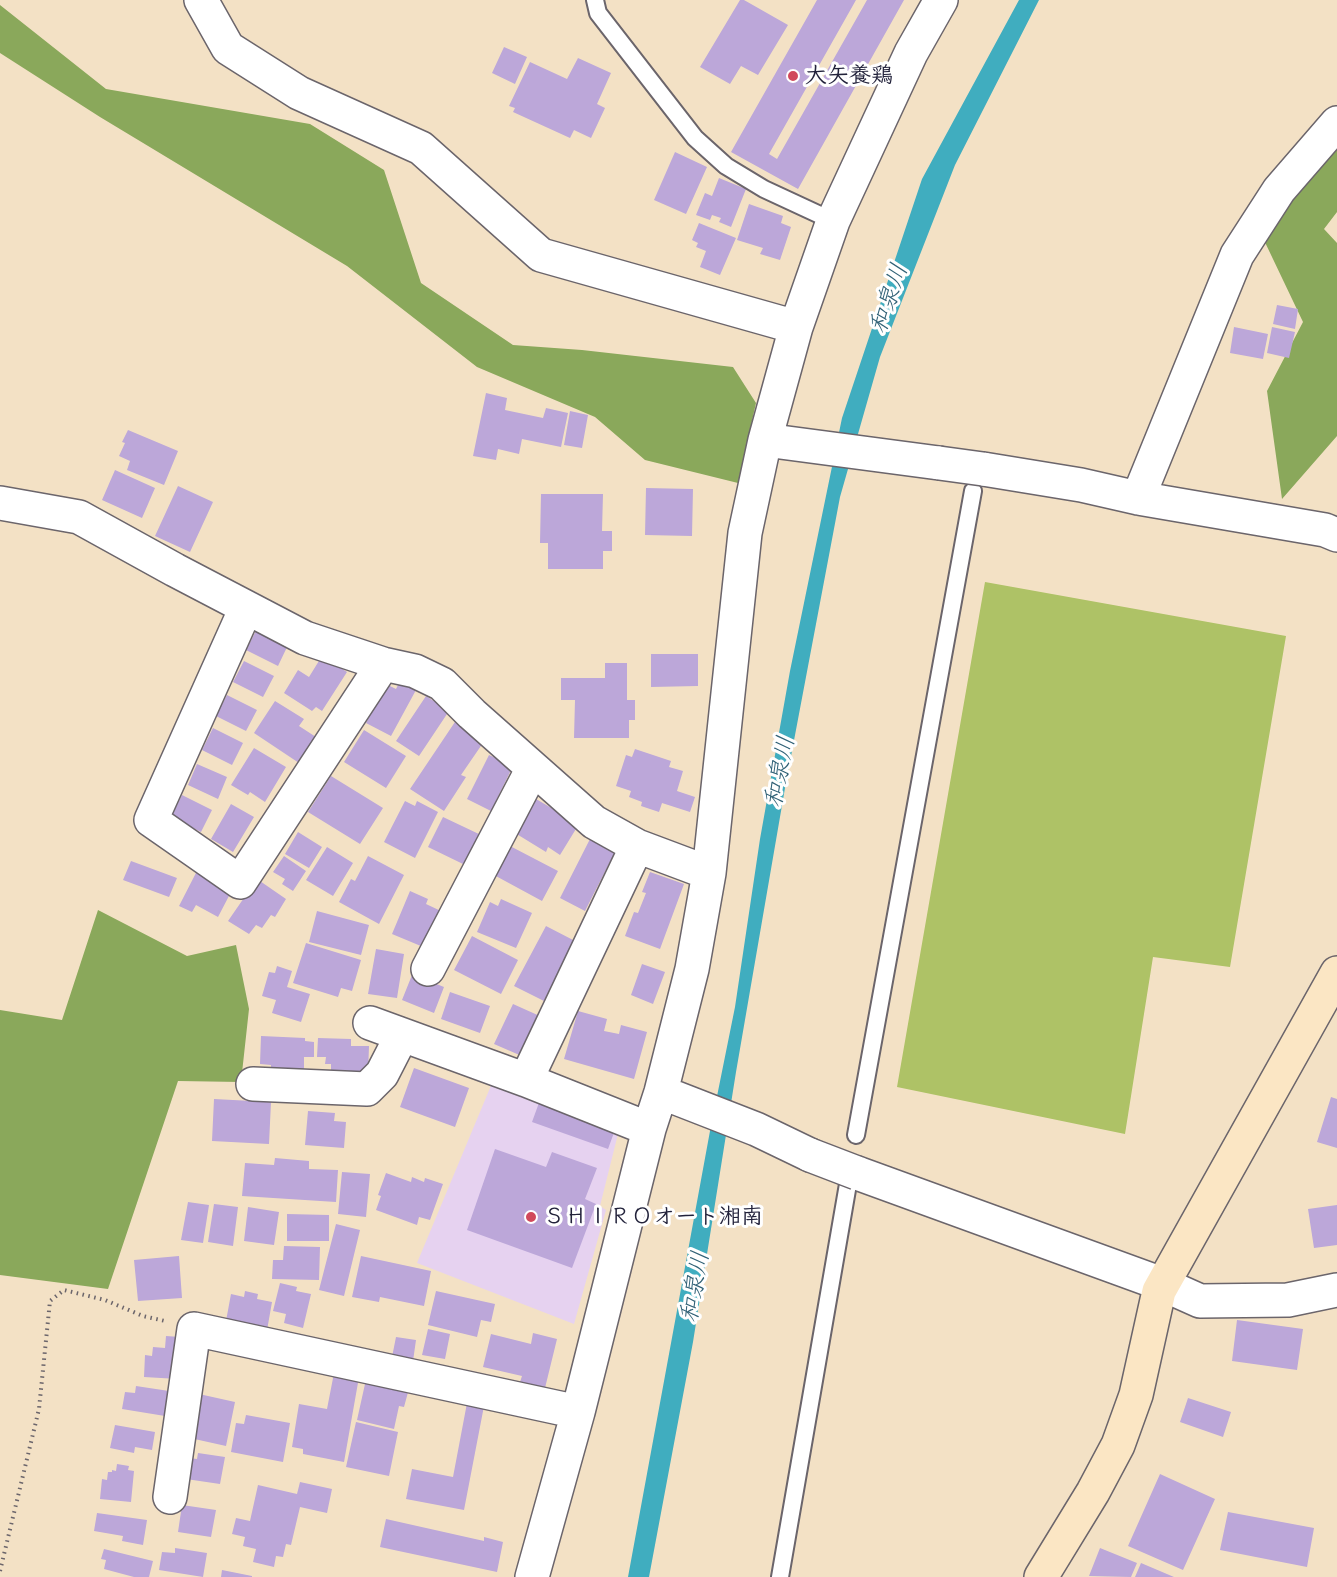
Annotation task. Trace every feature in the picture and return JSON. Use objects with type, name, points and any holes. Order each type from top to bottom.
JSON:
[{"type":"street","points":[[201,0],[228,48],[299,93],[421,148],[541,255],[796,327]]},
{"type":"street","points":[[532,1577],[578,1412],[649,1129],[673,1097],[709,873],[746,533],[765,440],[796,327],[833,221],[911,53],[941,0]]},
{"type":"street","points":[[1138,498],[1236,255],[1279,190],[1337,123]]},
{"type":"street","points":[[765,440],[939,463],[978,480],[1081,485],[1138,498],[1333,530]]},
{"type":"street","points":[[0,503],[79,517],[305,638],[383,664],[415,671],[442,684],[472,714],[594,822],[637,846],[709,873]]},
{"type":"street","points":[[246,608],[151,820],[240,882],[383,664]]},
{"type":"street","points":[[428,969],[533,768]]},
{"type":"street","points":[[526,1080],[637,846]]},
{"type":"street","points":[[1041,1577],[1093,1492],[1118,1445],[1136,1395],[1162,1284],[1337,973]]},
{"type":"street","points":[[370,1023],[526,1080],[649,1129]]},
{"type":"street","points":[[253,1084],[367,1089],[382,1074],[402,1035]]},
{"type":"street","points":[[673,1097],[756,1129],[852,1178],[1162,1284],[1200,1301],[1288,1300],[1337,1290]]},
{"type":"street","points":[[170,1497],[194,1329],[578,1412]]},
{"type":"lane","points":[[595,0],[598,13],[695,138],[726,166],[764,189],[833,221]]},
{"type":"lane","points":[[856,1135],[978,480]]},
{"type":"lane","points":[[780,1577],[852,1178]]},
{"type":"path","points":[[0,1571],[39,1410],[50,1300],[64,1290],[105,1300],[143,1316],[194,1329]]},
{"type":"shaded area","points":[[495,1076],[620,1126],[600,1206],[606,1210],[574,1324],[417,1263]]},
{"type":"green space","points":[[0,5],[106,89],[310,124],[384,170],[421,283],[513,345],[582,350],[733,367],[756,403],[738,483],[645,460],[595,417],[477,367],[347,266],[100,117],[0,53]]},
{"type":"green space","points":[[1337,144],[1337,212],[1324,229],[1337,243],[1337,436],[1282,499],[1267,391],[1303,322],[1262,236]]},
{"type":"green space","points":[[985,582],[1286,636],[1230,967],[1153,957],[1125,1134],[897,1087]]},
{"type":"green space","points":[[98,910],[187,956],[236,945],[249,1009],[241,1082],[178,1081],[108,1289],[0,1275],[0,1010],[62,1020]]},
{"type":"water","name":"和泉川","points":[[1019,0],[1039,0],[955,165],[880,357],[840,497],[785,788],[736,1072],[693,1342],[649,1577],[628,1577],[735,1007],[760,839],[790,671],[842,418],[922,179]]},
{"type":"building","points":[[740,0],[744,0],[788,25],[758,75],[741,66],[730,84],[700,67]]},
{"type":"building","name":"大矢養鶏","points":[[817,0],[856,0],[769,154],[777,159],[867,0],[904,0],[798,189],[731,152]]},
{"type":"building","points":[[504,47],[527,57],[515,84],[492,73]]},
{"type":"building","points":[[578,58],[611,73],[597,104],[605,108],[591,138],[574,130],[570,138],[513,112],[515,108],[509,106],[530,62],[567,79]]},
{"type":"building","points":[[675,152],[707,167],[686,214],[654,200]]},
{"type":"building","points":[[719,178],[746,189],[731,227],[719,222],[721,218],[712,215],[710,220],[696,215],[705,193],[712,196]]},
{"type":"building","points":[[749,204],[783,216],[781,223],[791,227],[780,260],[760,254],[763,248],[737,240]]},
{"type":"building","points":[[699,223],[736,238],[720,275],[700,267],[706,251],[696,247],[698,243],[692,240]]},
{"type":"building","points":[[1277,305],[1298,309],[1295,329],[1273,324]]},
{"type":"building","points":[[1234,327],[1268,334],[1263,359],[1230,353]]},
{"type":"building","points":[[1272,327],[1295,332],[1289,358],[1267,353]]},
{"type":"building","points":[[486,393],[507,398],[505,410],[543,418],[546,408],[568,413],[561,447],[522,439],[519,454],[498,449],[496,460],[473,456]]},
{"type":"building","points":[[570,411],[588,415],[582,448],[564,445]]},
{"type":"building","points":[[128,430],[178,451],[164,485],[127,470],[130,461],[119,456]]},
{"type":"building","points":[[115,470],[155,488],[142,518],[102,500]]},
{"type":"building","points":[[178,486],[213,502],[190,552],[155,536]]},
{"type":"building","points":[[646,488],[693,489],[692,536],[645,535]]},
{"type":"building","points":[[541,494],[603,494],[602,531],[612,531],[612,551],[603,551],[603,569],[548,569],[548,543],[540,543]]},
{"type":"building","points":[[259,625],[288,645],[278,666],[246,650]]},
{"type":"building","points":[[651,654],[698,654],[698,686],[651,687]]},
{"type":"building","points":[[322,656],[347,672],[322,711],[316,707],[312,711],[284,693],[298,670],[309,677]]},
{"type":"building","points":[[244,661],[274,676],[263,697],[233,682]]},
{"type":"building","points":[[605,663],[627,663],[627,700],[635,700],[635,720],[629,720],[629,738],[574,738],[575,700],[561,700],[561,678],[605,678]]},
{"type":"building","points":[[400,681],[416,690],[391,736],[366,723],[386,684],[396,689]]},
{"type":"building","points":[[227,695],[257,710],[246,731],[216,716]]},
{"type":"building","points":[[426,696],[449,711],[419,756],[396,741]]},
{"type":"building","points":[[275,701],[304,719],[299,726],[316,737],[299,763],[254,733]]},
{"type":"building","points":[[461,713],[485,740],[461,775],[466,777],[444,811],[410,789]]},
{"type":"building","points":[[213,728],[243,743],[232,765],[202,750]]},
{"type":"building","points":[[364,730],[406,756],[386,788],[344,762]]},
{"type":"building","points":[[254,748],[286,767],[265,802],[250,792],[248,795],[231,785]]},
{"type":"building","points":[[635,749],[671,761],[669,767],[683,771],[677,791],[695,797],[690,812],[662,803],[659,812],[641,806],[642,802],[629,797],[631,791],[616,786],[626,755],[632,757]]},
{"type":"building","points":[[489,755],[513,766],[491,811],[467,799]]},
{"type":"building","points":[[197,764],[227,777],[218,799],[188,785]]},
{"type":"building","points":[[331,776],[383,808],[360,844],[308,812]]},
{"type":"building","points":[[182,795],[212,810],[201,832],[171,817]]},
{"type":"building","points":[[536,799],[579,824],[560,855],[548,847],[546,852],[515,833]]},
{"type":"building","points":[[405,801],[415,806],[417,801],[438,812],[415,858],[384,842]]},
{"type":"building","points":[[231,804],[254,817],[233,852],[211,839]]},
{"type":"building","points":[[443,817],[481,835],[475,859],[468,855],[463,864],[428,847]]},
{"type":"building","points":[[298,832],[322,847],[309,868],[285,854]]},
{"type":"building","points":[[590,839],[615,852],[585,911],[560,898]]},
{"type":"building","points":[[510,846],[558,871],[542,901],[494,875]]},
{"type":"building","points":[[327,847],[353,863],[333,896],[306,880]]},
{"type":"building","points":[[284,856],[306,871],[293,891],[282,884],[285,879],[273,872]]},
{"type":"building","points":[[368,856],[404,875],[379,924],[339,902],[351,879],[355,881]]},
{"type":"building","points":[[131,861],[177,878],[169,897],[123,880]]},
{"type":"building","points":[[198,869],[214,877],[211,883],[230,894],[218,917],[196,905],[192,912],[179,906]]},
{"type":"building","points":[[650,872],[684,884],[660,949],[625,936],[634,912],[638,913],[646,893],[642,892]]},
{"type":"building","points":[[257,879],[286,899],[275,917],[271,915],[262,928],[256,925],[249,934],[228,921]]},
{"type":"building","points":[[410,891],[428,899],[426,904],[443,912],[428,949],[392,934]]},
{"type":"building","points":[[501,899],[532,913],[516,948],[477,932],[490,902],[498,906]]},
{"type":"building","points":[[317,911],[369,925],[361,955],[309,942]]},
{"type":"building","points":[[546,926],[575,941],[544,1001],[514,986]]},
{"type":"building","points":[[472,936],[518,960],[501,994],[454,970]]},
{"type":"building","points":[[306,943],[361,960],[352,991],[341,988],[338,997],[293,983]]},
{"type":"building","points":[[376,949],[404,954],[397,998],[368,994]]},
{"type":"building","points":[[642,964],[665,972],[653,1004],[631,995]]},
{"type":"building","points":[[277,966],[292,971],[287,987],[310,994],[301,1022],[272,1013],[276,1000],[262,996],[269,972],[275,973]]},
{"type":"building","points":[[414,970],[444,987],[434,1013],[402,1000]]},
{"type":"building","points":[[450,992],[490,1006],[480,1033],[441,1019]]},
{"type":"building","points":[[513,1004],[542,1017],[524,1057],[494,1044]]},
{"type":"building","points":[[578,1011],[607,1019],[604,1031],[619,1034],[621,1025],[647,1032],[634,1079],[564,1059]]},
{"type":"building","points":[[261,1036],[305,1038],[305,1041],[314,1042],[314,1057],[304,1057],[304,1072],[271,1071],[271,1065],[260,1064]]},
{"type":"building","points":[[318,1038],[351,1039],[351,1046],[369,1046],[368,1074],[331,1073],[331,1064],[325,1064],[326,1057],[317,1057]]},
{"type":"building","points":[[414,1068],[469,1088],[455,1127],[400,1107]]},
{"type":"building","points":[[1331,1097],[1337,1099],[1337,1148],[1317,1142]]},
{"type":"building","points":[[214,1099],[271,1102],[269,1144],[212,1141]]},
{"type":"building","points":[[540,1100],[616,1127],[608,1149],[532,1122]]},
{"type":"building","points":[[308,1111],[335,1113],[334,1121],[346,1122],[344,1148],[305,1145]]},
{"type":"building","name":"ＳＨＩＲＯオート湘南","points":[[495,1149],[546,1167],[552,1152],[597,1168],[585,1199],[596,1204],[572,1268],[467,1230]]},
{"type":"building","points":[[275,1158],[309,1161],[309,1169],[338,1170],[336,1202],[242,1196],[245,1163],[274,1165]]},
{"type":"building","points":[[342,1172],[370,1174],[366,1217],[338,1214]]},
{"type":"building","points":[[386,1173],[411,1182],[412,1177],[424,1182],[425,1178],[443,1184],[430,1220],[419,1217],[417,1225],[376,1210],[381,1196],[378,1195]]},
{"type":"building","points":[[188,1202],[209,1205],[203,1243],[181,1240]]},
{"type":"building","points":[[214,1204],[238,1207],[233,1246],[208,1242]]},
{"type":"building","points":[[1337,1205],[1337,1245],[1314,1248],[1308,1209]]},
{"type":"building","points":[[248,1207],[279,1212],[274,1245],[244,1241]]},
{"type":"building","points":[[287,1214],[329,1215],[329,1241],[287,1241]]},
{"type":"building","points":[[336,1224],[360,1230],[344,1296],[319,1290]]},
{"type":"building","points":[[284,1246],[320,1247],[319,1280],[272,1279],[273,1260],[283,1260]]},
{"type":"building","points":[[179,1256],[182,1298],[138,1301],[134,1260]]},
{"type":"building","points":[[361,1256],[431,1271],[424,1306],[380,1297],[379,1302],[352,1297]]},
{"type":"building","points":[[280,1283],[297,1287],[296,1291],[311,1294],[303,1328],[284,1323],[286,1314],[273,1311]]},
{"type":"building","points":[[245,1291],[258,1294],[257,1299],[272,1302],[266,1336],[226,1321],[231,1294],[244,1297]]},
{"type":"building","points":[[436,1291],[495,1304],[491,1322],[481,1320],[477,1337],[428,1325]]},
{"type":"building","points":[[1237,1320],[1303,1329],[1297,1370],[1232,1361]]},
{"type":"building","points":[[428,1329],[450,1334],[445,1359],[422,1355]]},
{"type":"building","points":[[533,1333],[557,1339],[545,1388],[520,1382],[522,1376],[483,1367],[491,1334],[531,1344]]},
{"type":"building","points":[[166,1336],[180,1337],[178,1379],[144,1377],[145,1355],[152,1356],[153,1347],[165,1348]]},
{"type":"building","points":[[396,1337],[416,1340],[413,1361],[392,1357]]},
{"type":"building","points":[[334,1373],[359,1377],[344,1462],[303,1454],[303,1449],[292,1447],[299,1404],[327,1409]]},
{"type":"building","points":[[367,1375],[410,1385],[404,1407],[399,1406],[394,1429],[357,1420]]},
{"type":"building","points":[[136,1386],[169,1391],[165,1416],[122,1409],[125,1392],[135,1393]]},
{"type":"building","points":[[199,1394],[235,1402],[226,1446],[190,1438]]},
{"type":"building","points":[[1188,1398],[1231,1412],[1223,1437],[1180,1422]]},
{"type":"building","points":[[467,1403],[484,1406],[464,1510],[406,1499],[412,1469],[453,1477]]},
{"type":"building","points":[[246,1415],[290,1423],[283,1462],[231,1452],[236,1423],[244,1424]]},
{"type":"building","points":[[356,1422],[398,1432],[389,1476],[346,1467]]},
{"type":"building","points":[[115,1425],[155,1432],[152,1450],[135,1447],[134,1453],[110,1448]]},
{"type":"building","points":[[198,1453],[225,1457],[220,1484],[186,1479],[189,1458],[197,1459]]},
{"type":"building","points":[[117,1464],[129,1466],[128,1470],[134,1471],[131,1502],[100,1499],[102,1479],[107,1480],[108,1472],[116,1471]]},
{"type":"building","points":[[1160,1474],[1215,1499],[1183,1570],[1128,1546]]},
{"type":"building","points":[[300,1482],[332,1489],[327,1513],[300,1507],[291,1545],[286,1544],[283,1557],[276,1556],[274,1567],[253,1562],[256,1549],[243,1546],[245,1537],[232,1534],[236,1518],[250,1521],[258,1485],[297,1494]]},
{"type":"building","points":[[182,1505],[216,1510],[211,1537],[178,1532]]},
{"type":"building","points":[[1228,1512],[1314,1528],[1307,1567],[1220,1550]]},
{"type":"building","points":[[97,1513],[147,1520],[143,1545],[122,1541],[123,1536],[94,1531]]},
{"type":"building","points":[[386,1519],[484,1541],[484,1537],[503,1542],[497,1572],[380,1547]]},
{"type":"building","points":[[175,1548],[207,1553],[203,1577],[159,1570],[162,1552],[175,1553]]},
{"type":"building","points":[[1100,1548],[1137,1563],[1131,1577],[1089,1576]]},
{"type":"building","points":[[104,1549],[153,1561],[149,1577],[134,1577],[104,1569],[106,1560],[101,1559]]},
{"type":"building","points":[[1141,1563],[1174,1577],[1135,1577]]},
{"type":"building","points":[[222,1570],[252,1576],[252,1577],[221,1577]]},
{"type":"place","name":"大矢養鶏","points":[[793,76]]},
{"type":"place","name":"ＳＨＩＲＯオート湘南","points":[[531,1217]]}]
